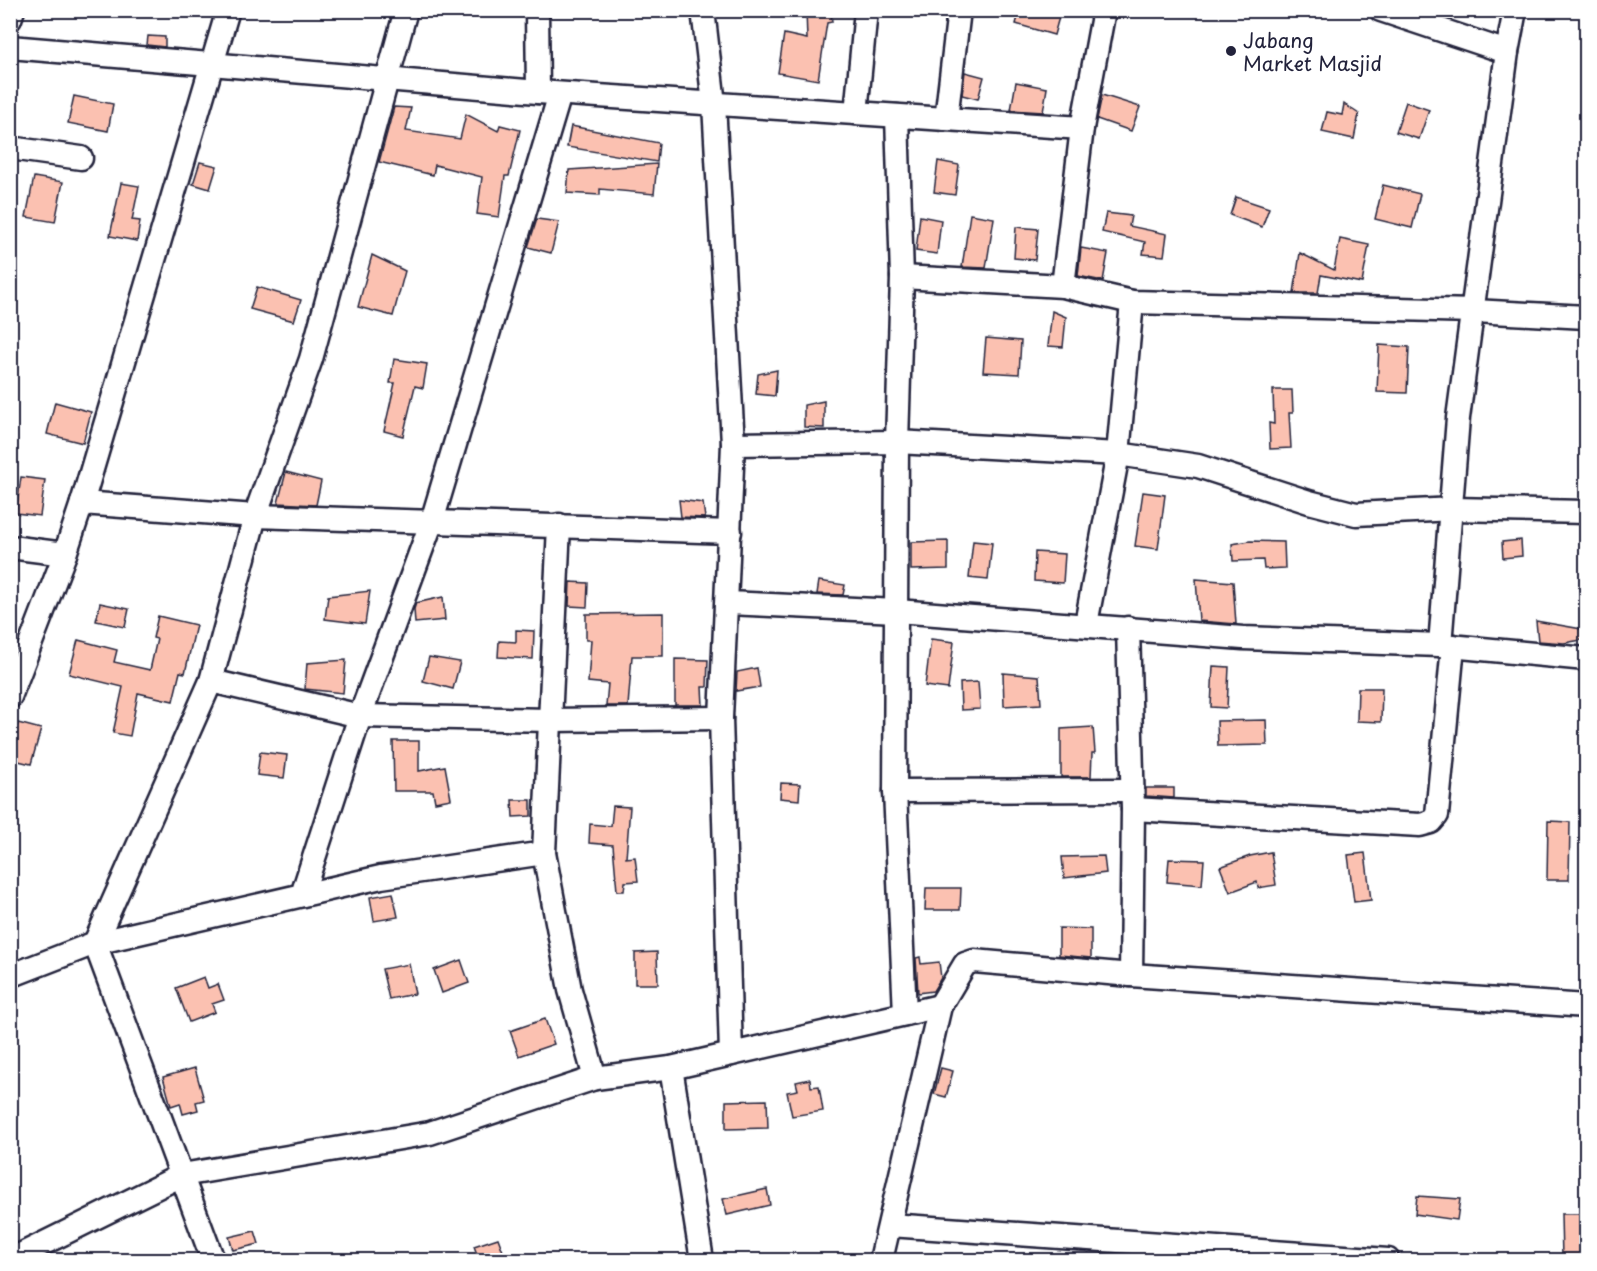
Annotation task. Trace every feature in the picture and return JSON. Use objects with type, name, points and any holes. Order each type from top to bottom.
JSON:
[{"type":"street","points":[[10,19],[13,10]]},
{"type":"street","points":[[10,697],[65,554],[82,503],[228,10]]},
{"type":"street","points":[[213,1260],[95,943],[211,681],[255,516],[311,359],[406,10]]},
{"type":"street","points":[[302,895],[360,716],[432,520],[549,93],[537,10]]},
{"type":"street","points":[[703,10],[714,104],[733,444],[728,603],[721,718],[730,1054]]},
{"type":"street","points":[[856,113],[866,10]]},
{"type":"street","points":[[946,119],[959,10]]},
{"type":"street","points":[[1063,286],[1082,128],[1104,10]]},
{"type":"street","points":[[1381,10],[1506,52]]},
{"type":"street","points":[[895,791],[1132,799],[1420,825],[1431,822],[1437,815],[1458,418],[1474,311],[1506,52],[1515,10]]},
{"type":"street","points":[[10,47],[388,81],[1082,128]]},
{"type":"street","points":[[897,116],[902,276],[897,442],[895,791],[905,1014]]},
{"type":"street","points":[[10,148],[81,159]]},
{"type":"street","points":[[902,276],[1063,286],[1132,302],[1474,311],[1587,317]]},
{"type":"street","points":[[1086,624],[1118,454],[1132,302]]},
{"type":"street","points":[[733,444],[897,442],[1118,454],[1198,466],[1309,502],[1356,514],[1453,509],[1587,512]]},
{"type":"street","points":[[82,503],[255,516],[432,520],[730,532]]},
{"type":"street","points":[[559,525],[544,853],[570,990],[596,1078]]},
{"type":"street","points":[[10,547],[65,554]]},
{"type":"street","points":[[728,603],[897,611],[1243,638],[1447,645],[1587,658]]},
{"type":"street","points":[[1128,628],[1132,799],[1131,975]]},
{"type":"street","points":[[211,681],[360,716],[550,720],[721,718]]},
{"type":"street","points":[[10,976],[95,943],[302,895],[381,877],[544,853]]},
{"type":"street","points":[[881,1260],[940,1006],[965,964],[974,961],[1131,975],[1587,1006]]},
{"type":"street","points":[[10,1260],[182,1174],[430,1133],[596,1078],[671,1068],[940,1006]]},
{"type":"street","points":[[671,1068],[702,1260]]},
{"type":"street","points":[[890,1226],[1388,1260]]},
{"type":"building","points":[[806,10],[831,10],[832,22],[827,23],[818,80],[778,73],[784,34],[807,39]]},
{"type":"building","points":[[1020,10],[1061,10],[1054,35],[1016,24]]},
{"type":"building","points":[[148,36],[165,37],[165,47],[147,45]]},
{"type":"building","points":[[965,72],[984,77],[978,99],[962,95]]},
{"type":"building","points":[[1016,82],[1047,88],[1043,112],[1011,110]]},
{"type":"building","points":[[1102,95],[1140,107],[1131,131],[1097,119]]},
{"type":"building","points":[[74,96],[113,104],[108,131],[68,123]]},
{"type":"building","points":[[1406,102],[1429,110],[1419,139],[1396,132]]},
{"type":"building","points":[[1344,104],[1359,114],[1354,139],[1322,132],[1327,112],[1342,115]]},
{"type":"building","points":[[394,107],[411,108],[406,131],[460,139],[466,114],[498,131],[500,125],[520,130],[509,176],[505,176],[499,217],[477,214],[482,177],[435,165],[433,175],[379,162]]},
{"type":"building","points":[[571,126],[659,143],[657,162],[567,147]]},
{"type":"building","points":[[938,161],[959,165],[955,195],[934,192]]},
{"type":"building","points":[[200,162],[217,166],[210,189],[193,184]]},
{"type":"building","points":[[657,164],[654,194],[600,189],[600,195],[567,193],[569,170]]},
{"type":"building","points":[[34,177],[63,182],[55,222],[26,217]]},
{"type":"building","points":[[121,183],[139,186],[132,220],[140,221],[137,241],[110,236]]},
{"type":"building","points":[[1383,185],[1420,194],[1412,228],[1375,219]]},
{"type":"building","points":[[1236,197],[1269,208],[1262,227],[1230,215]]},
{"type":"building","points":[[1106,213],[1131,216],[1129,226],[1167,234],[1164,256],[1143,254],[1145,242],[1102,232]]},
{"type":"building","points":[[970,214],[994,218],[986,268],[962,267]]},
{"type":"building","points":[[920,216],[941,220],[937,254],[916,251]]},
{"type":"building","points":[[537,219],[559,222],[551,253],[528,247]]},
{"type":"building","points":[[1016,227],[1038,229],[1035,260],[1014,258]]},
{"type":"building","points":[[1340,239],[1369,245],[1362,283],[1321,275],[1318,293],[1294,293],[1300,253],[1334,270]]},
{"type":"building","points":[[1081,248],[1108,253],[1103,281],[1078,276]]},
{"type":"building","points":[[372,255],[405,271],[393,316],[358,307]]},
{"type":"building","points":[[257,287],[301,300],[294,321],[250,309]]},
{"type":"building","points":[[1052,311],[1066,317],[1063,347],[1048,346]]},
{"type":"building","points":[[986,338],[1021,341],[1019,374],[983,372]]},
{"type":"building","points":[[1379,345],[1409,347],[1407,393],[1377,392]]},
{"type":"building","points":[[394,359],[427,364],[423,388],[415,386],[403,436],[384,431],[395,383],[390,383]]},
{"type":"building","points":[[777,370],[775,396],[756,394],[758,374]]},
{"type":"building","points":[[1273,390],[1292,390],[1293,413],[1289,413],[1291,448],[1270,449],[1269,423],[1274,424]]},
{"type":"building","points":[[824,401],[824,428],[804,427],[804,405]]},
{"type":"building","points":[[55,402],[91,412],[83,443],[47,434]]},
{"type":"building","points":[[286,472],[321,481],[316,505],[278,503]]},
{"type":"building","points":[[21,477],[45,480],[40,516],[16,513]]},
{"type":"building","points":[[1143,492],[1165,495],[1158,549],[1135,546]]},
{"type":"building","points":[[679,500],[703,503],[705,518],[681,517]]},
{"type":"building","points":[[1521,540],[1522,556],[1503,558],[1502,542]]},
{"type":"building","points":[[948,541],[948,569],[911,570],[911,542]]},
{"type":"building","points":[[973,541],[992,543],[988,580],[969,578]]},
{"type":"building","points":[[1250,541],[1284,542],[1285,568],[1264,569],[1263,560],[1233,561],[1232,544]]},
{"type":"building","points":[[1035,552],[1065,554],[1063,583],[1034,581]]},
{"type":"building","points":[[1196,579],[1233,582],[1236,624],[1199,621]]},
{"type":"building","points":[[819,581],[845,585],[843,595],[817,594]]},
{"type":"building","points":[[570,582],[588,583],[587,607],[569,606]]},
{"type":"building","points":[[370,591],[365,624],[325,619],[328,596]]},
{"type":"building","points":[[443,597],[445,620],[415,623],[416,603]]},
{"type":"building","points":[[100,603],[129,609],[125,627],[96,621]]},
{"type":"building","points":[[663,613],[663,656],[632,656],[628,706],[606,706],[608,684],[588,682],[591,640],[586,640],[586,614]]},
{"type":"building","points":[[158,616],[196,625],[185,673],[180,672],[173,701],[138,693],[130,736],[113,733],[123,687],[69,674],[78,640],[117,650],[114,662],[150,670],[157,639],[153,638]]},
{"type":"building","points":[[1536,621],[1587,630],[1587,639],[1564,643],[1538,641]]},
{"type":"building","points":[[516,630],[534,631],[533,659],[498,657],[499,641],[516,642]]},
{"type":"building","points":[[931,639],[954,642],[948,689],[925,686]]},
{"type":"building","points":[[429,657],[460,662],[453,689],[423,681]]},
{"type":"building","points":[[675,659],[708,660],[707,687],[702,687],[703,705],[675,705]]},
{"type":"building","points":[[346,660],[343,693],[305,689],[307,663]]},
{"type":"building","points":[[1213,666],[1229,667],[1227,708],[1211,707]]},
{"type":"building","points":[[757,668],[760,687],[736,691],[737,672]]},
{"type":"building","points":[[1003,673],[1039,676],[1041,704],[1004,706]]},
{"type":"building","points":[[978,682],[980,709],[961,710],[960,683]]},
{"type":"building","points":[[1358,688],[1382,688],[1381,722],[1357,721]]},
{"type":"building","points":[[1266,720],[1267,745],[1218,746],[1217,721]]},
{"type":"building","points":[[18,723],[41,729],[31,764],[10,759]]},
{"type":"building","points":[[1093,727],[1095,753],[1092,753],[1091,777],[1061,777],[1061,729]]},
{"type":"building","points":[[393,741],[419,741],[419,771],[445,766],[451,799],[435,802],[433,791],[394,791]]},
{"type":"building","points":[[260,752],[287,755],[284,778],[257,775]]},
{"type":"building","points":[[781,783],[800,784],[799,800],[780,798]]},
{"type":"building","points":[[1146,788],[1174,788],[1174,798],[1146,796]]},
{"type":"building","points":[[512,800],[531,800],[531,816],[513,817]]},
{"type":"building","points":[[613,806],[630,807],[626,858],[635,857],[638,881],[625,882],[624,891],[617,891],[613,845],[589,843],[590,824],[611,826]]},
{"type":"building","points":[[1548,821],[1570,822],[1569,880],[1547,880]]},
{"type":"building","points":[[1271,852],[1276,885],[1258,888],[1257,882],[1230,892],[1220,867],[1250,856]]},
{"type":"building","points":[[1365,853],[1371,900],[1354,902],[1348,855]]},
{"type":"building","points":[[1104,856],[1106,873],[1064,878],[1062,857]]},
{"type":"building","points":[[1169,859],[1204,860],[1202,885],[1167,882]]},
{"type":"building","points":[[926,888],[961,888],[960,910],[925,910]]},
{"type":"building","points":[[393,893],[398,917],[374,921],[370,897]]},
{"type":"building","points":[[1059,928],[1091,929],[1091,958],[1059,955]]},
{"type":"building","points":[[657,952],[658,984],[635,984],[635,953]]},
{"type":"building","points":[[920,957],[921,964],[939,962],[941,978],[933,991],[918,993],[916,958]]},
{"type":"building","points":[[461,960],[469,983],[442,993],[434,970]]},
{"type":"building","points":[[409,964],[415,994],[389,999],[382,969]]},
{"type":"building","points":[[204,977],[208,988],[218,984],[224,1000],[212,1004],[215,1012],[189,1022],[176,988]]},
{"type":"building","points":[[545,1019],[554,1044],[519,1056],[510,1031]]},
{"type":"building","points":[[195,1068],[204,1100],[196,1102],[198,1110],[183,1114],[180,1103],[171,1106],[163,1077]]},
{"type":"building","points":[[941,1068],[953,1071],[946,1097],[934,1094]]},
{"type":"building","points":[[810,1079],[811,1087],[819,1086],[823,1111],[792,1116],[787,1092],[798,1090],[796,1082]]},
{"type":"building","points":[[767,1100],[768,1128],[726,1129],[726,1101]]},
{"type":"building","points":[[767,1189],[770,1205],[727,1215],[723,1199]]},
{"type":"building","points":[[1417,1196],[1460,1199],[1457,1220],[1415,1214]]},
{"type":"building","points":[[1561,1214],[1587,1214],[1587,1259],[1562,1259]]},
{"type":"building","points":[[255,1231],[259,1244],[233,1250],[229,1237]]},
{"type":"building","points":[[498,1238],[504,1254],[479,1260],[474,1246]]},
{"type":"place","name":"Jabang Market Masjid","points":[[1231,51]]}]
